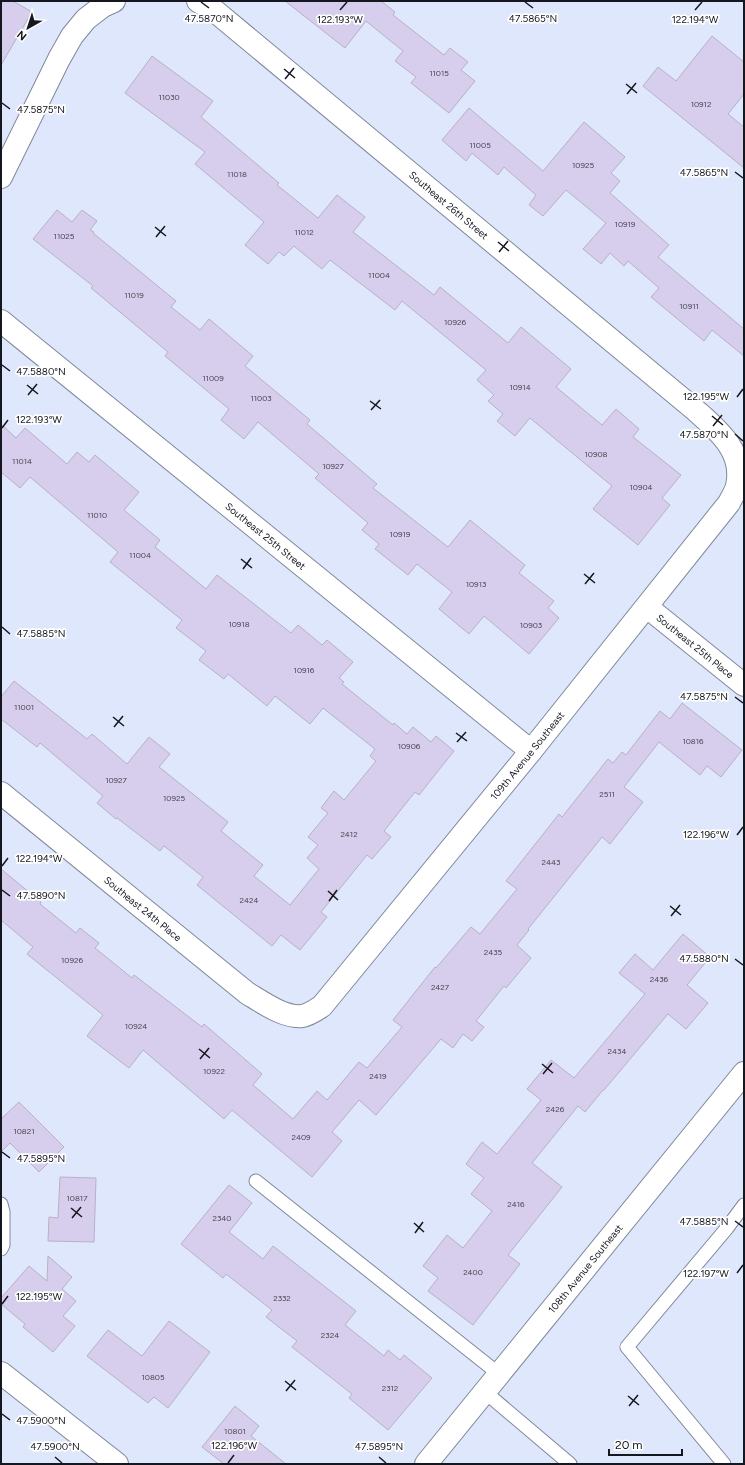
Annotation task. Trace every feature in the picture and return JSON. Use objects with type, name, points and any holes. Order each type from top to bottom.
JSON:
[{"type":"street","points":[[1,177],[59,59],[72,36],[86,19],[104,6],[114,1]]},
{"type":"street","name":"Southeast 26th Street","points":[[198,1],[216,12],[693,408],[720,434],[735,454],[738,469]]},
{"type":"street","name":"Southeast 25th Street","points":[[1,321],[531,750]]},
{"type":"street","name":"109th Avenue Southeast","points":[[289,1016],[303,1016],[322,1006],[647,607],[729,503],[737,487],[738,469]]},
{"type":"street","name":"Southeast 25th Place","points":[[647,607],[744,685]]},
{"type":"street","name":"Southeast 24th Place","points":[[1,793],[247,993],[289,1016]]},
{"type":"street","name":"108th Avenue Southeast","points":[[426,1464],[744,1073]]},
{"type":"street","points":[[1,1373],[117,1464]]},
{"type":"lane","points":[[256,1181],[499,1374]]},
{"type":"lane","points":[[1,1204],[3,1212],[4,1245],[1,1249]]},
{"type":"lane","points":[[724,1464],[627,1347],[727,1228],[744,1205]]},
{"type":"lane","points":[[485,1392],[570,1464]]},
{"type":"building","points":[[1,1],[13,1],[32,12],[1,65]]},
{"type":"building","points":[[285,1],[381,1],[395,12],[393,15],[444,55],[450,48],[468,62],[461,70],[475,81],[449,113],[411,83],[416,77],[395,61],[403,51],[366,21],[345,48]]},
{"type":"building","points":[[712,36],[744,62],[744,94],[728,114],[744,127],[744,168],[643,86],[658,67],[676,81]]},
{"type":"building","points":[[152,56],[213,101],[201,117],[279,183],[277,185],[318,218],[337,195],[365,217],[353,232],[434,295],[440,287],[508,343],[521,327],[571,369],[556,387],[602,425],[616,409],[639,429],[633,437],[681,475],[662,498],[670,505],[638,545],[593,509],[612,486],[530,418],[515,436],[497,421],[503,414],[488,401],[494,395],[477,380],[486,370],[402,301],[395,310],[330,260],[322,269],[294,246],[284,256],[279,252],[268,264],[245,245],[264,222],[195,164],[205,152],[125,93]]},
{"type":"building","points":[[469,108],[543,171],[584,122],[625,157],[611,173],[620,181],[610,193],[669,245],[658,257],[744,329],[744,356],[712,330],[704,341],[651,297],[659,288],[628,261],[624,266],[610,253],[601,264],[583,249],[606,223],[566,190],[543,216],[529,205],[536,195],[504,167],[498,175],[472,153],[466,161],[442,140]]},
{"type":"building","points":[[57,210],[72,222],[82,210],[97,221],[90,230],[176,301],[171,307],[200,330],[209,319],[253,356],[245,366],[310,420],[307,424],[377,484],[373,488],[448,547],[470,520],[525,565],[519,573],[554,601],[548,608],[559,618],[529,654],[484,616],[469,634],[439,609],[452,592],[417,564],[408,575],[375,549],[379,544],[362,530],[368,523],[315,478],[319,474],[258,422],[244,439],[221,420],[229,409],[165,356],[168,352],[91,288],[93,286],[33,239]]},
{"type":"building","points":[[1,424],[16,438],[25,428],[67,464],[77,452],[89,462],[95,455],[139,492],[124,510],[160,540],[155,547],[206,589],[217,575],[291,633],[298,625],[322,645],[327,640],[353,662],[339,678],[344,682],[342,684],[393,725],[394,723],[407,734],[413,727],[431,742],[436,736],[454,751],[419,795],[415,792],[384,831],[391,837],[372,859],[367,855],[321,912],[327,917],[300,950],[281,935],[272,946],[197,885],[203,877],[164,846],[160,851],[117,818],[116,819],[97,803],[103,796],[40,743],[37,747],[1,719],[1,697],[14,681],[87,739],[92,734],[127,764],[149,737],[170,754],[159,767],[228,822],[221,831],[263,865],[254,876],[290,905],[319,869],[307,858],[318,845],[308,837],[328,813],[321,808],[334,791],[344,800],[376,761],[370,756],[375,749],[323,708],[310,724],[275,696],[267,706],[228,674],[224,679],[199,660],[206,651],[176,628],[182,620],[110,562],[118,552],[30,477],[20,488],[1,472]]},
{"type":"building","points":[[682,703],[742,750],[721,777],[707,766],[700,775],[659,742],[624,787],[643,802],[610,844],[602,837],[528,929],[529,930],[517,945],[531,958],[506,988],[504,986],[476,1021],[484,1027],[472,1041],[463,1034],[453,1048],[441,1039],[376,1115],[359,1100],[332,1132],[342,1141],[312,1177],[232,1110],[224,1119],[143,1050],[129,1068],[87,1036],[103,1015],[27,954],[33,947],[1,920],[1,869],[41,902],[40,904],[76,933],[80,928],[99,943],[95,948],[132,978],[134,975],[202,1027],[204,1024],[262,1074],[253,1085],[293,1119],[317,1091],[327,1100],[359,1062],[367,1068],[402,1027],[393,1020],[435,967],[436,968],[471,927],[480,934],[517,889],[506,881],[559,814],[562,817],[608,759],[613,763],[622,752],[626,755],[660,711],[670,719]]},
{"type":"building","points":[[683,934],[710,957],[687,985],[708,1003],[686,1029],[668,1014],[585,1112],[578,1106],[532,1163],[562,1187],[508,1255],[520,1264],[473,1325],[428,1291],[438,1278],[423,1266],[447,1235],[463,1248],[492,1211],[471,1194],[484,1178],[466,1164],[482,1142],[497,1154],[541,1100],[527,1089],[551,1060],[574,1078],[645,994],[619,973],[635,954],[653,970]]},
{"type":"building","points":[[19,1102],[64,1147],[39,1172],[10,1143],[1,1152],[1,1119]]},
{"type":"building","points":[[60,1177],[96,1178],[94,1242],[48,1241],[49,1217],[58,1218]]},
{"type":"building","points":[[229,1185],[252,1203],[229,1232],[263,1259],[273,1246],[356,1311],[345,1325],[384,1356],[388,1350],[400,1360],[404,1355],[432,1378],[388,1430],[349,1398],[352,1394],[292,1347],[297,1341],[266,1317],[272,1310],[226,1274],[223,1278],[181,1244]]},
{"type":"building","points":[[48,1256],[72,1277],[62,1289],[76,1301],[63,1316],[75,1326],[53,1352],[23,1327],[25,1324],[1,1304],[1,1298],[29,1266],[47,1281]]},
{"type":"building","points":[[169,1321],[210,1352],[168,1408],[154,1397],[148,1403],[87,1356],[108,1330],[142,1356]]},
{"type":"building","points":[[235,1406],[259,1426],[251,1436],[286,1464],[224,1464],[202,1447]]}]
